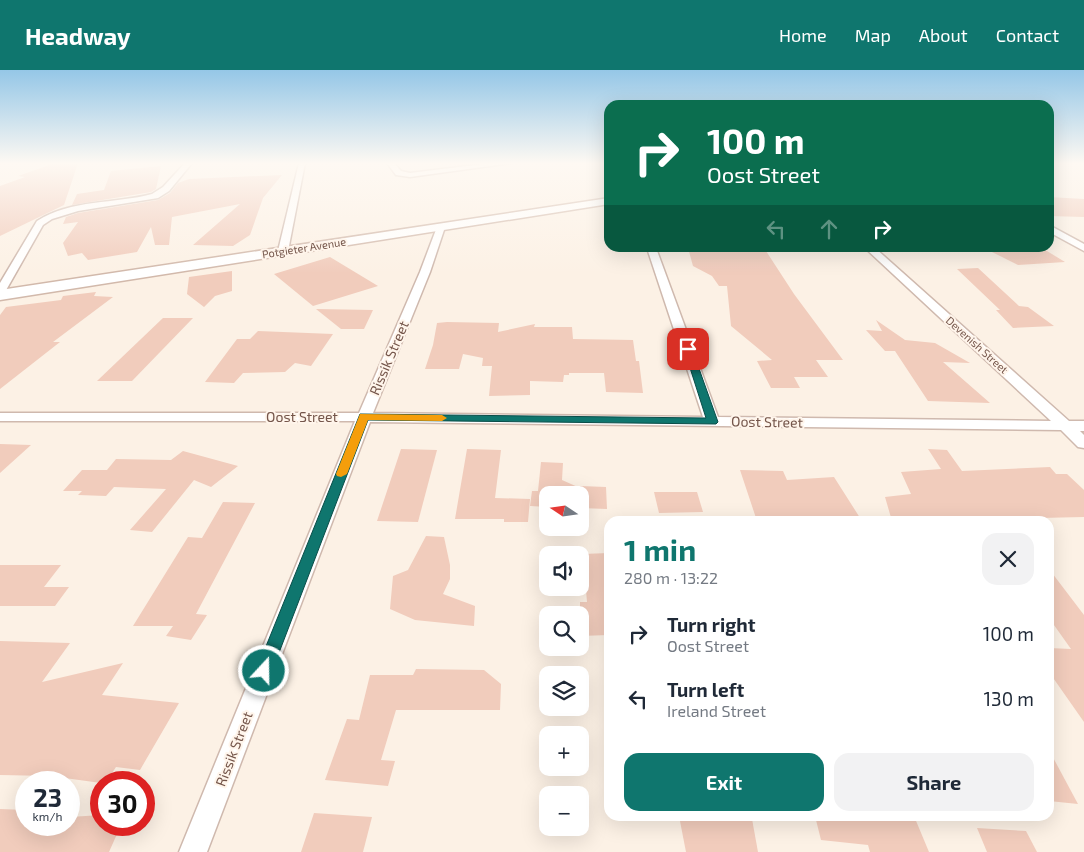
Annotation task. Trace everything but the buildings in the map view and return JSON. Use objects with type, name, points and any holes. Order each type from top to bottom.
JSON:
[{"type":"street","points":[[0,294],[40,223],[45,219],[61,212],[134,199]]},
{"type":"street","points":[[283,251],[294,199]]},
{"type":"street","name":"Potgieter Avenue","points":[[0,294],[604,202]]},
{"type":"street","name":"Rissik Street","points":[[193,852],[364,417],[425,272],[441,227]]},
{"type":"street","points":[[1054,231],[1084,248]]},
{"type":"street","points":[[653,252],[712,422]]},
{"type":"street","name":"Devenish Street","points":[[874,252],[1084,443]]},
{"type":"street","name":"Oost Street","points":[[0,417],[364,417],[1084,426]]},
{"type":"slow traffic","points":[[341,474],[364,417],[442,418]]},
{"type":"route","points":[[264,671],[364,417],[712,422],[688,349]]}]
